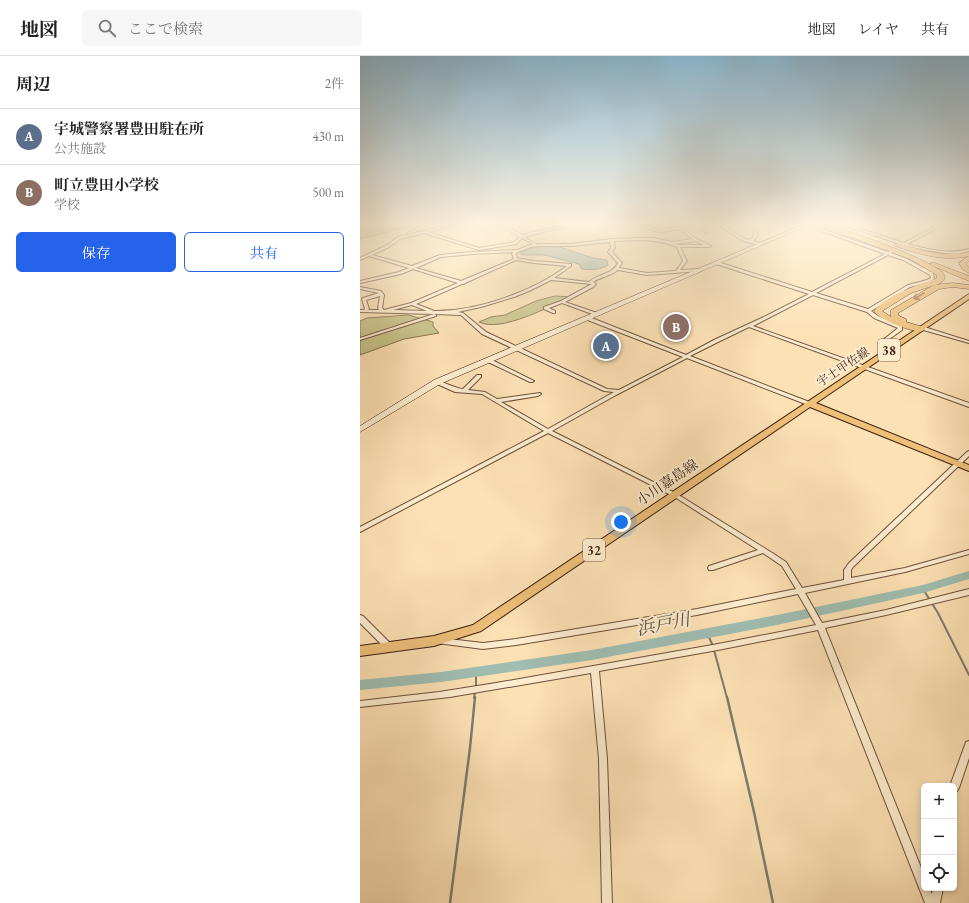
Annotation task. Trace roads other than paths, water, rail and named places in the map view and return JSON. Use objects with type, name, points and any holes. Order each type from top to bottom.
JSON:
[{"type":"highway","points":[[919,263],[940,274],[941,278],[938,281],[908,291],[878,311],[885,318],[921,329]]},
{"type":"highway","points":[[930,263],[969,279]]},
{"type":"highway","points":[[936,263],[969,276]]},
{"type":"highway","points":[[963,263],[964,268],[969,271]]},
{"type":"highway","points":[[921,329],[897,319],[893,314],[894,312],[932,288],[947,286],[969,287]]},
{"type":"main road","name":"宇土甲佐線","points":[[810,404],[969,296]]},
{"type":"main road","points":[[810,404],[969,468]]},
{"type":"main road","name":"小川嘉島線","points":[[360,651],[390,648],[456,636],[477,628],[810,404]]},
{"type":"street","points":[[395,263],[463,282]]},
{"type":"street","points":[[360,282],[400,273],[426,263]]},
{"type":"street","points":[[382,312],[412,304],[508,263]]},
{"type":"street","points":[[448,313],[481,306],[529,290],[552,279],[570,265],[540,263]]},
{"type":"street","points":[[590,283],[596,278],[611,274],[617,269],[620,263]]},
{"type":"street","points":[[677,272],[684,263]]},
{"type":"street","points":[[360,430],[437,382],[717,263],[868,310],[876,317],[900,327],[900,329],[885,340],[896,345]]},
{"type":"street","points":[[360,530],[548,432],[624,389],[750,326],[871,263]]},
{"type":"street","points":[[868,310],[909,286],[928,281],[933,278],[932,274],[911,263]]},
{"type":"street","points":[[617,269],[647,274],[700,270]]},
{"type":"street","points":[[677,272],[684,277]]},
{"type":"street","points":[[552,279],[594,284],[562,302],[545,308],[554,312]]},
{"type":"street","points":[[360,288],[380,292],[381,294]]},
{"type":"street","points":[[381,294],[380,308],[382,312]]},
{"type":"street","points":[[381,294],[364,299],[366,309],[363,311],[462,314],[484,333],[606,390],[616,391],[624,389]]},
{"type":"street","points":[[562,302],[596,314]]},
{"type":"street","points":[[412,304],[437,313]]},
{"type":"street","points":[[360,339],[437,313]]},
{"type":"street","points":[[587,318],[810,404]]},
{"type":"street","points":[[750,326],[969,405]]},
{"type":"street","points":[[921,329],[969,342]]},
{"type":"street","points":[[488,360],[532,381]]},
{"type":"street","points":[[464,391],[479,376]]},
{"type":"street","points":[[437,382],[455,390],[483,393],[548,432],[675,495],[784,564],[802,591],[820,626],[921,880]]},
{"type":"street","points":[[496,401],[538,394]]},
{"type":"street","points":[[848,582],[847,570],[851,565],[969,453]]},
{"type":"street","points":[[711,568],[763,551]]},
{"type":"street","points":[[434,640],[483,646],[516,642],[697,612],[848,582],[904,570],[969,552]]},
{"type":"street","points":[[360,704],[449,694],[712,648],[922,604],[969,592]]},
{"type":"street","points":[[360,618],[390,648]]},
{"type":"street","points":[[595,669],[603,759],[607,903]]},
{"type":"street","points":[[956,783],[969,745]]},
{"type":"street","points":[[925,891],[930,903]]},
{"type":"street","points":[[936,903],[938,891]]},
{"type":"waterway","name":"浜戸川","points":[[360,685],[441,677],[592,655],[777,620],[923,589],[969,575]]},
{"type":"waterway","points":[[923,589],[938,613],[969,675]]},
{"type":"waterway","points":[[707,633],[713,646]]},
{"type":"waterway","points":[[714,650],[727,698]]},
{"type":"waterway","points":[[476,672],[476,687]]},
{"type":"waterway","points":[[474,698],[475,692]]},
{"type":"waterway","points":[[450,903],[475,697]]},
{"type":"waterway","points":[[727,697],[754,812],[773,903]]},
{"type":"place","name":"町立豊田小学校","points":[[676,327]]},
{"type":"place","name":"宇城警察署豊田駐在所","points":[[606,346]]}]
